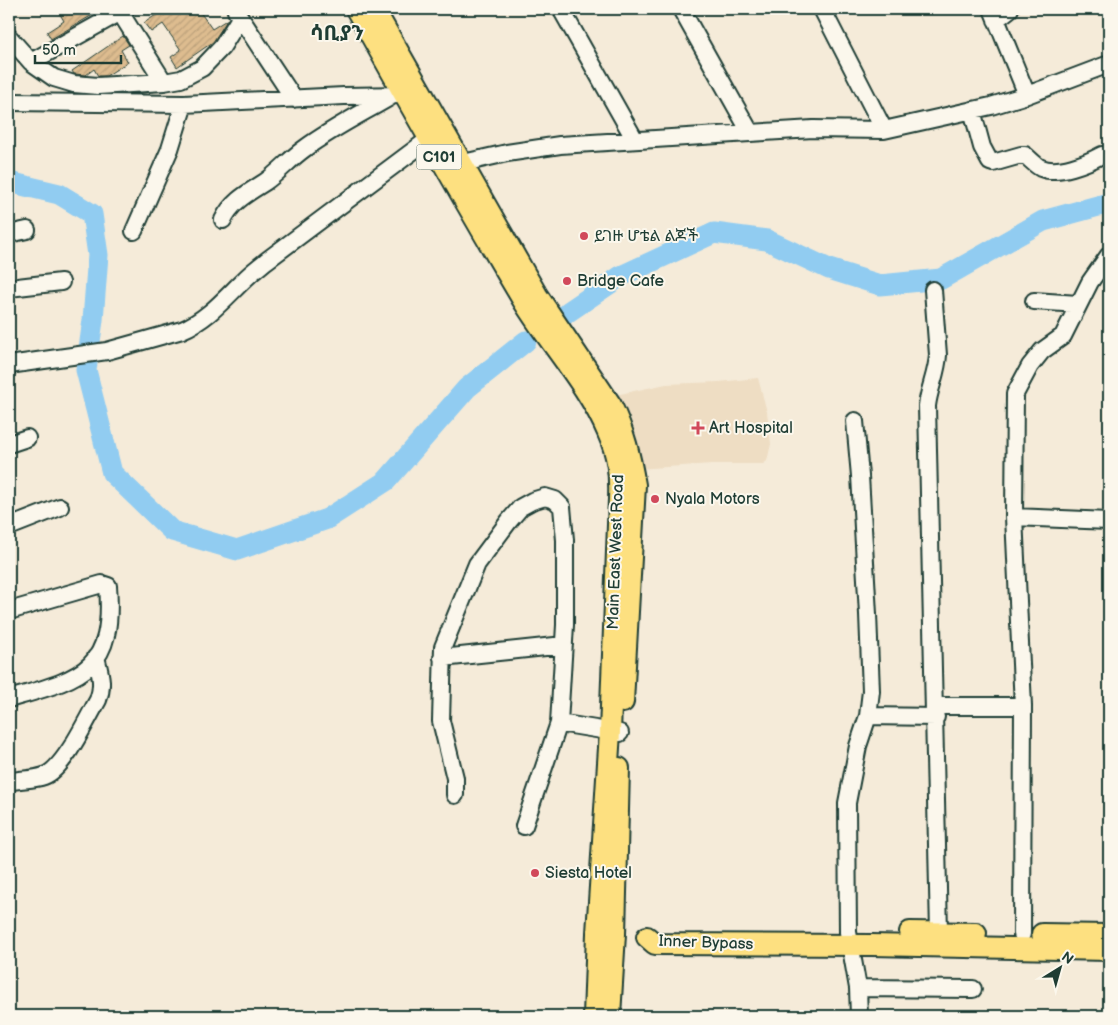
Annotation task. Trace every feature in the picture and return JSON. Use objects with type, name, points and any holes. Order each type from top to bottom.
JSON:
[{"type":"main road","name":"Main East West Road","points":[[356,9],[397,96],[429,139],[453,165]]},
{"type":"main road","name":"Main East West Road","points":[[374,9],[453,165],[531,299],[589,386],[611,405],[620,423],[630,454],[635,485],[627,499],[606,933],[610,1016]]},
{"type":"main road","name":"Inner Bypass","points":[[606,933],[647,938],[655,944],[849,939],[939,932],[1109,935]]},
{"type":"main road","name":"Main East West Road","points":[[594,1016],[606,933]]},
{"type":"main road","name":"Inner Bypass","points":[[849,939],[1109,950]]},
{"type":"street","points":[[561,9],[635,140]]},
{"type":"street","points":[[681,9],[750,132]]},
{"type":"street","points":[[822,9],[884,130]]},
{"type":"street","points":[[1010,9],[994,14],[1027,95]]},
{"type":"street","points":[[31,62],[122,10],[164,82]]},
{"type":"street","points":[[237,13],[294,99]]},
{"type":"street","points":[[9,37],[31,62],[54,78],[74,84],[98,86],[164,82],[181,79],[202,68],[222,47],[237,13]]},
{"type":"street","points":[[453,165],[507,153],[560,145],[813,129],[884,130],[1027,95],[1109,64]]},
{"type":"street","points":[[9,102],[184,104],[344,96],[397,96]]},
{"type":"street","points":[[223,220],[226,212],[234,203],[250,190],[265,182],[328,132],[397,96]]},
{"type":"street","points":[[134,231],[170,149],[184,104]]},
{"type":"street","points":[[972,110],[984,152],[990,162],[993,163],[1025,155],[1043,168],[1060,169],[1083,164],[1102,155]]},
{"type":"street","points":[[9,365],[107,351],[182,330],[213,311],[266,261],[429,139]]},
{"type":"street","points":[[9,234],[27,230]]},
{"type":"street","points":[[1022,934],[1023,706],[1014,517],[1015,394],[1021,380],[1042,351],[1063,336],[1078,304],[1100,266],[1109,255]]},
{"type":"street","points":[[9,288],[60,282]]},
{"type":"street","points":[[934,290],[938,366],[929,391],[927,406],[936,711],[939,932]]},
{"type":"street","points":[[1034,301],[1078,304]]},
{"type":"street","points":[[856,421],[871,691],[868,716],[858,746],[847,803],[849,939],[858,988],[859,1016]]},
{"type":"street","points":[[9,444],[27,438]]},
{"type":"street","points":[[455,795],[455,778],[441,720],[443,646],[477,564],[521,507],[545,497],[555,500],[562,507],[565,540],[564,645],[559,723],[524,826]]},
{"type":"street","points":[[9,527],[60,507]]},
{"type":"street","points":[[1014,517],[1109,521]]},
{"type":"street","points":[[9,611],[106,584],[108,586],[110,619],[104,644],[90,666],[83,672],[61,683],[9,699]]},
{"type":"street","points":[[442,658],[564,645]]},
{"type":"street","points":[[10,778],[43,776],[54,769],[63,759],[102,690],[102,680],[96,657]]},
{"type":"street","points":[[868,716],[1023,706]]},
{"type":"street","points":[[559,723],[615,732]]},
{"type":"street","points":[[858,988],[973,989]]},
{"type":"shaded area","name":"Art Hospital","points":[[758,378],[767,412],[771,444],[767,461],[763,464],[712,464],[637,469],[611,396],[666,384]]},
{"type":"building","points":[[57,9],[103,9],[51,39],[47,32],[64,21]]},
{"type":"building","points":[[165,9],[198,9],[212,29],[228,19],[213,42],[177,67],[171,57],[181,50],[163,24],[151,32],[144,23]]},
{"type":"building","points":[[123,36],[129,45],[121,50],[128,62],[106,76],[98,76],[94,69],[86,75],[74,74],[72,71]]},
{"type":"waterway","points":[[9,182],[59,194],[92,214],[98,255],[93,320],[86,370],[112,473],[172,531],[237,550],[327,519],[386,481],[467,388],[526,341]]},
{"type":"waterway","points":[[568,312],[621,276],[714,233],[767,240],[829,269],[880,285],[941,279],[1043,221],[1109,203]]},
{"type":"place","name":"ይገዙ ሆቴል ልጆች","points":[[584,236]]},
{"type":"place","name":"Bridge Cafe","points":[[567,281]]},
{"type":"place","name":"Art Hospital","points":[[698,428]]},
{"type":"place","name":"Nyala Motors","points":[[655,499]]},
{"type":"place","name":"Siesta Hotel","points":[[535,873]]},
{"type":"district","name":"ሳቢያን","points":[[337,33]]}]
